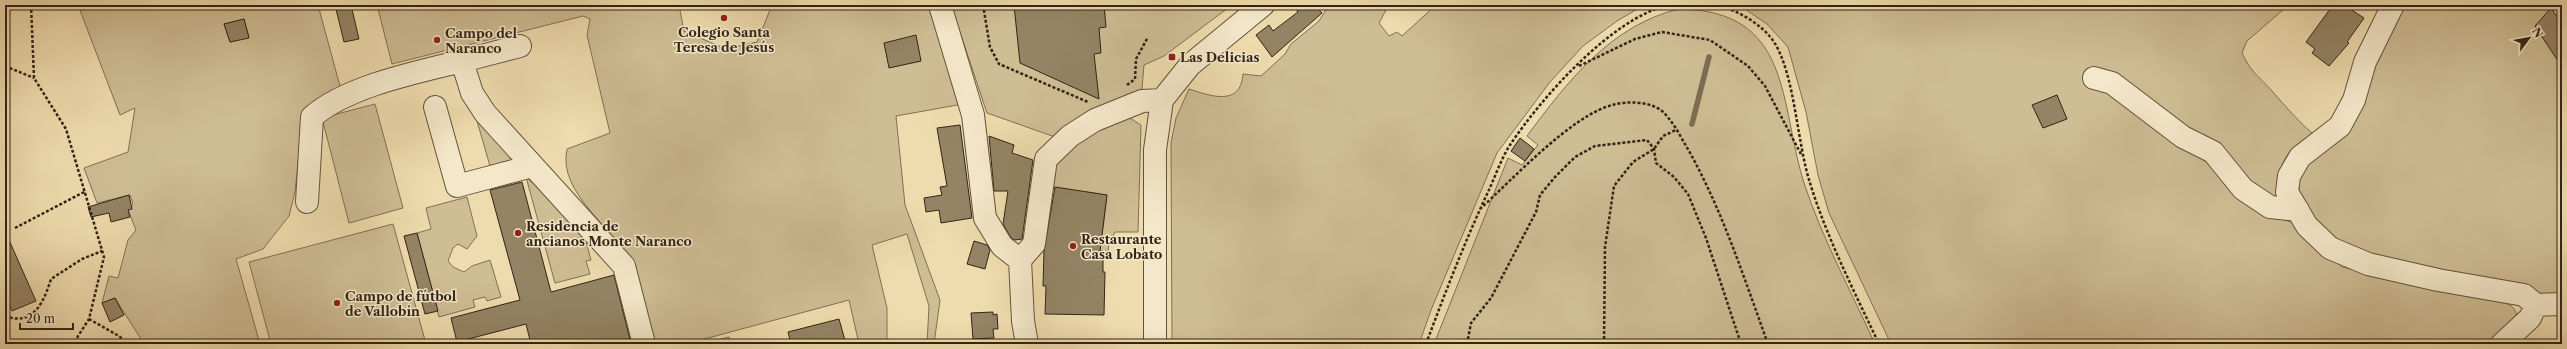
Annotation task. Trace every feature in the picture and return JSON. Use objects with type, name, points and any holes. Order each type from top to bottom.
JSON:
[{"type":"street","points":[[940,5],[974,115],[985,218],[1002,246],[1020,260]]},
{"type":"street","points":[[1155,344],[1155,150],[1162,100],[1190,65],[1263,5]]},
{"type":"street","points":[[2393,5],[2365,62],[2354,100],[2340,126],[2300,157],[2289,176],[2287,192],[2307,226],[2330,248],[2368,264],[2438,280],[2524,295],[2536,305],[2562,304]]},
{"type":"street","points":[[307,202],[312,117],[324,106],[392,78],[520,46]]},
{"type":"street","points":[[462,61],[472,93],[485,113],[624,266],[644,344]]},
{"type":"street","points":[[2094,78],[2112,83],[2183,137],[2213,152],[2243,190],[2270,207],[2298,210]]},
{"type":"street","points":[[1027,344],[1023,321],[1020,260],[1034,244],[1046,159],[1070,136],[1095,120],[1142,101],[1162,100]]},
{"type":"street","points":[[435,107],[457,186],[532,166]]},
{"type":"street","points":[[2502,344],[2530,318],[2536,305]]},
{"type":"path","points":[[32,5],[34,78],[66,129],[86,191],[104,257],[89,319],[73,344]]},
{"type":"path","points":[[982,5],[990,47],[999,64],[1096,105]]},
{"type":"path","points":[[1426,344],[1480,209],[1510,146],[1548,98],[1576,67],[1619,28],[1640,14],[1668,5]]},
{"type":"path","points":[[1717,5],[1740,14],[1774,42],[1784,67],[1804,159],[1822,217],[1879,344]]},
{"type":"path","points":[[1576,67],[1634,38],[1662,32],[1710,40],[1748,66],[1765,86],[1781,119],[1804,159]]},
{"type":"path","points":[[1123,87],[1135,79],[1136,59],[1148,37]]},
{"type":"path","points":[[5,66],[34,78]]},
{"type":"path","points":[[1480,209],[1577,121],[1612,105],[1630,103],[1646,104],[1661,110],[1676,130],[1710,190],[1768,344]]},
{"type":"path","points":[[1604,344],[1605,247],[1614,186],[1633,162],[1654,149],[1663,136],[1676,130]]},
{"type":"path","points":[[1467,344],[1471,323],[1491,298],[1536,212],[1540,195],[1555,176],[1575,157],[1595,146],[1647,140],[1654,149],[1656,163],[1674,177],[1688,194],[1706,238],[1741,344]]},
{"type":"path","points":[[15,228],[86,191]]},
{"type":"path","points":[[5,316],[24,318],[37,311],[44,301],[51,279],[82,259],[102,251]]},
{"type":"path","points":[[89,319],[119,336],[128,344]]},
{"type":"shaded area","points":[[78,5],[318,5],[341,90],[300,145],[295,192],[289,216],[263,249],[236,259],[260,344],[144,344],[115,298],[102,303],[109,276],[118,278],[128,240],[136,230],[128,210],[133,204],[130,195],[97,203],[84,168],[128,152],[135,108],[120,115]],"holes":[[[244,19],[249,37],[230,42],[224,24]]]},
{"type":"shaded area","points":[[377,5],[679,5],[684,31],[726,49],[757,42],[772,5],[931,5],[963,104],[896,116],[905,205],[940,300],[934,344],[927,344],[929,306],[907,234],[872,245],[887,308],[887,344],[859,344],[849,300],[686,344],[650,344],[640,294],[632,266],[614,238],[579,196],[571,181],[566,165],[567,149],[610,133],[587,35],[590,19],[583,16],[392,64]]},
{"type":"shaded area","points":[[951,5],[1232,5],[1164,56],[1144,65],[1142,89],[1101,107],[1055,137],[987,113]]},
{"type":"shaded area","points":[[1329,5],[1382,5],[1386,10],[1379,23],[1389,36],[1397,32],[1402,36],[1436,5],[1644,5],[1617,21],[1583,46],[1550,82],[1497,153],[1431,310],[1419,344],[1172,344],[1171,143],[1176,118],[1189,89],[1215,96],[1231,95],[1237,91],[1241,84],[1243,74],[1261,76],[1285,54],[1291,44],[1319,21]]},
{"type":"shaded area","points":[[1739,5],[2283,5],[2284,9],[2247,41],[2242,53],[2249,66],[2256,74],[2297,119],[2313,134],[2289,152],[2281,168],[2278,198],[2256,191],[2210,138],[2185,128],[2116,75],[2104,69],[2090,69],[2103,85],[2200,157],[2274,216],[2293,223],[2342,267],[2496,300],[2506,303],[2512,307],[2517,315],[2488,344],[1891,344],[1829,213],[1818,175],[1806,112],[1788,47],[1767,24]]},
{"type":"shaded area","points":[[2399,5],[2562,5],[2562,297],[2535,295],[2371,257],[2331,236],[2309,215],[2302,203],[2299,189],[2300,174]]},
{"type":"shaded area","points":[[1679,9],[1716,14],[1743,26],[1762,44],[1775,67],[1784,93],[1796,153],[1811,204],[1875,344],[1434,344],[1508,158],[1522,165],[1538,145],[1527,136],[1558,96],[1592,58],[1632,28],[1655,17]]},
{"type":"shaded area","points":[[375,104],[403,208],[349,223],[322,118]]},
{"type":"shaded area","points":[[475,114],[517,159],[490,166]]},
{"type":"shaded area","points":[[1125,115],[1141,125],[1138,232],[1115,232],[1109,243],[1108,252],[1100,251],[1107,195],[1051,187],[1055,163],[1071,145]]},
{"type":"shaded area","points":[[526,177],[582,227],[591,260],[586,261],[590,274],[555,283]]},
{"type":"shaded area","points":[[467,197],[477,236],[467,249],[458,244],[453,248],[448,261],[453,267],[464,272],[472,266],[490,260],[501,297],[487,301],[485,297],[473,300],[475,307],[439,317],[417,233],[431,229],[426,208]]},
{"type":"shaded area","name":"Campo de fútbol de Vallobín","points":[[393,224],[426,344],[271,344],[249,262]]},
{"type":"shaded area","points":[[729,337],[731,344],[701,344]]},
{"type":"building","points":[[335,5],[351,5],[359,39],[344,42]]},
{"type":"building","points":[[1014,5],[1104,5],[1106,27],[1099,28],[1101,53],[1094,54],[1099,99],[1020,63]]},
{"type":"building","points":[[1293,5],[1315,5],[1322,13],[1272,57],[1256,35],[1269,25],[1273,31],[1298,12]]},
{"type":"building","points":[[2333,5],[2344,5],[2364,18],[2347,42],[2349,43],[2329,66],[2312,53],[2315,49],[2306,42]]},
{"type":"building","points":[[2551,8],[2562,24],[2562,67],[2535,26]]},
{"type":"building","points":[[244,19],[249,38],[230,42],[224,24]]},
{"type":"building","points":[[916,35],[921,61],[889,68],[884,43]]},
{"type":"building","points":[[2057,95],[2067,119],[2043,128],[2032,105]]},
{"type":"building","points":[[960,125],[972,218],[941,223],[939,210],[926,212],[924,198],[942,195],[940,187],[947,186],[937,128]]},
{"type":"building","points":[[989,136],[1014,145],[1012,153],[1033,160],[1022,239],[1015,240],[1011,238],[1003,224],[1008,191],[994,191]]},
{"type":"building","points":[[1520,138],[1534,149],[1525,161],[1511,151]]},
{"type":"building","name":"Residencia de ancianos Monte Naranco","points":[[522,182],[551,292],[614,275],[631,344],[531,344],[526,324],[457,342],[451,318],[520,300],[490,190]]},
{"type":"building","name":"Restaurante Casa Lobato","points":[[1055,187],[1107,195],[1100,251],[1103,251],[1103,272],[1105,272],[1104,315],[1045,314],[1046,286],[1043,286],[1044,251]]},
{"type":"building","points":[[129,195],[132,209],[128,210],[130,217],[111,222],[109,213],[91,217],[88,207]]},
{"type":"building","points":[[5,231],[36,301],[12,311],[5,295]]},
{"type":"building","points":[[417,233],[438,311],[425,314],[404,236]]},
{"type":"building","points":[[974,241],[987,245],[990,250],[985,269],[967,264]]},
{"type":"building","points":[[115,298],[124,315],[110,322],[102,303]]},
{"type":"building","points":[[993,312],[993,315],[997,314],[998,329],[993,329],[994,338],[973,339],[971,313]]},
{"type":"building","points":[[839,319],[846,344],[791,344],[788,332]]},
{"type":"waterway","points":[[1692,124],[1709,57]]},
{"type":"place","name":"Colegio Santa Teresa de Jesús","points":[[724,18]]},
{"type":"place","name":"Campo del Naranco","points":[[437,40]]},
{"type":"place","name":"Las Delicias","points":[[1172,57]]},
{"type":"place","name":"Residencia de ancianos Monte Naranco","points":[[518,233]]},
{"type":"place","name":"Restaurante Casa Lobato","points":[[1073,246]]},
{"type":"place","name":"Campo de fútbol de Vallobín","points":[[337,303]]}]
